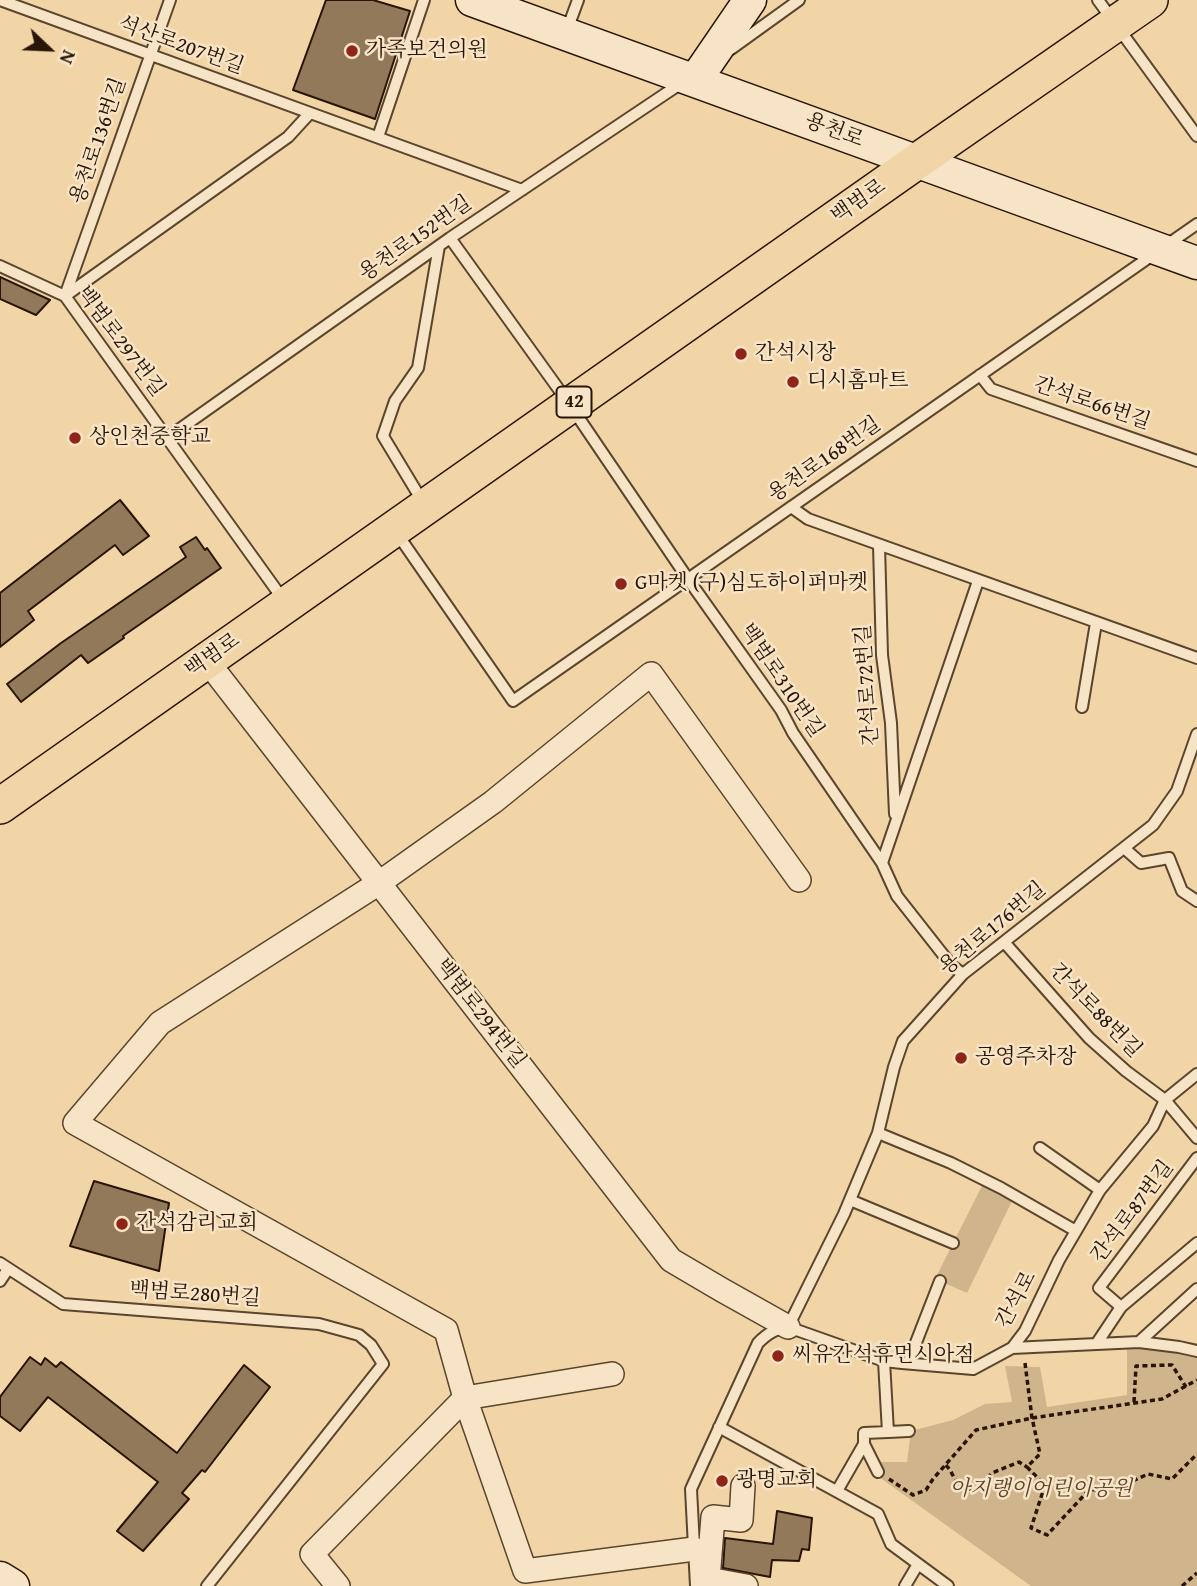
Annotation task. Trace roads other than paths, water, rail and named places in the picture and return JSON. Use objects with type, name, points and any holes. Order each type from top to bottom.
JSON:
[{"type":"main road","name":"백범로","points":[[0,806],[916,162],[1107,12],[1150,0]]},
{"type":"street","name":"용천로","points":[[472,0],[696,75],[916,162],[1197,263]]},
{"type":"street","points":[[696,75],[750,0]]},
{"type":"street","name":"백범로294번길","points":[[207,661],[671,1259],[788,1327]]},
{"type":"street","points":[[694,1549],[525,1571],[465,1398],[446,1330],[75,1122],[160,1023],[379,883],[493,802],[651,674],[799,880]]},
{"type":"street","points":[[338,1586],[312,1554],[465,1398],[612,1374]]},
{"type":"street","points":[[743,1486],[740,1520],[713,1517],[708,1579],[746,1586]]},
{"type":"street","points":[[0,1578],[13,1586]]},
{"type":"lane","name":"석산로207번길","points":[[0,0],[522,190]]},
{"type":"lane","name":"용천로136번길","points":[[65,296],[170,0]]},
{"type":"lane","points":[[377,137],[424,0]]},
{"type":"lane","points":[[566,33],[578,0]]},
{"type":"lane","name":"용천로152번길","points":[[167,438],[450,238],[696,75],[799,0]]},
{"type":"lane","points":[[1107,12],[1197,136]]},
{"type":"lane","points":[[65,296],[288,137],[310,113]]},
{"type":"lane","name":"용천로168번길","points":[[394,529],[513,701],[1197,223]]},
{"type":"lane","points":[[450,238],[570,405]]},
{"type":"lane","points":[[425,507],[383,436],[395,401],[418,368],[439,246]]},
{"type":"lane","name":"백범로297번길","points":[[0,266],[65,296],[286,605]]},
{"type":"lane","name":"간석로66번길","points":[[981,375],[991,390],[1197,461]]},
{"type":"lane","name":"백범로310번길","points":[[570,405],[781,710],[793,733],[881,863],[897,896],[952,966],[963,974]]},
{"type":"lane","points":[[791,507],[808,519],[1197,658]]},
{"type":"lane","name":"간석로72번길","points":[[879,545],[882,655],[891,723],[895,822]]},
{"type":"lane","name":"간석로72번길","points":[[881,863],[978,581]]},
{"type":"lane","points":[[1082,707],[1096,623]]},
{"type":"lane","name":"용천로176번길","points":[[788,1327],[850,1200],[878,1133],[903,1041],[963,974],[1153,825],[1177,791],[1197,734]]},
{"type":"lane","points":[[1124,848],[1141,863],[1169,858],[1182,891],[1197,901]]},
{"type":"lane","name":"간석로88번길","points":[[1004,942],[1089,1038],[1126,1071],[1165,1100]]},
{"type":"lane","name":"간석로","points":[[788,1327],[884,1361],[973,1369],[1012,1348],[1025,1331],[1059,1260],[1100,1190],[1153,1126],[1165,1100],[1197,1074]]},
{"type":"lane","points":[[1165,1100],[1197,1138]]},
{"type":"lane","points":[[878,1133],[951,1163],[1076,1231]]},
{"type":"lane","points":[[1040,1148],[1100,1190]]},
{"type":"lane","name":"간석로87번길","points":[[1121,1307],[1099,1288],[1197,1158]]},
{"type":"lane","points":[[850,1200],[953,1243]]},
{"type":"lane","points":[[1097,1343],[1121,1307],[1197,1243]]},
{"type":"lane","points":[[0,1281],[4,1266]]},
{"type":"lane","name":"백범로280번길","points":[[4,1266],[63,1304],[319,1324],[359,1335],[371,1345],[383,1364],[207,1586]]},
{"type":"lane","points":[[908,1363],[940,1281]]},
{"type":"lane","points":[[1139,1342],[1197,1289]]},
{"type":"lane","points":[[696,1586],[691,1489],[758,1343],[775,1329],[788,1327]]},
{"type":"lane","points":[[1012,1348],[1139,1342],[1197,1352]]},
{"type":"lane","points":[[884,1361],[888,1432]]},
{"type":"lane","points":[[719,1427],[878,1514],[891,1544],[948,1586]]},
{"type":"lane","points":[[878,1472],[864,1444],[864,1433],[909,1431]]},
{"type":"lane","points":[[837,1492],[864,1444]]},
{"type":"lane","points":[[905,1586],[918,1564]]},
{"type":"place","name":"가족보건의원","points":[[352,51]]},
{"type":"place","name":"간석시장","points":[[741,354]]},
{"type":"place","name":"디시홈마트","points":[[793,382]]},
{"type":"place","name":"상인천중학교","points":[[75,438]]},
{"type":"place","name":"G마켓 (구)심도하이퍼마켓","points":[[621,584]]},
{"type":"place","name":"공영주차장","points":[[961,1058]]},
{"type":"place","name":"간석감리교회","points":[[122,1224]]},
{"type":"place","name":"씨유간석휴먼시아점","points":[[778,1356]]},
{"type":"place","name":"광명교회","points":[[722,1481]]},
{"type":"park label","name":"아지랭이어린이공원","points":[[1041,1490]]}]
